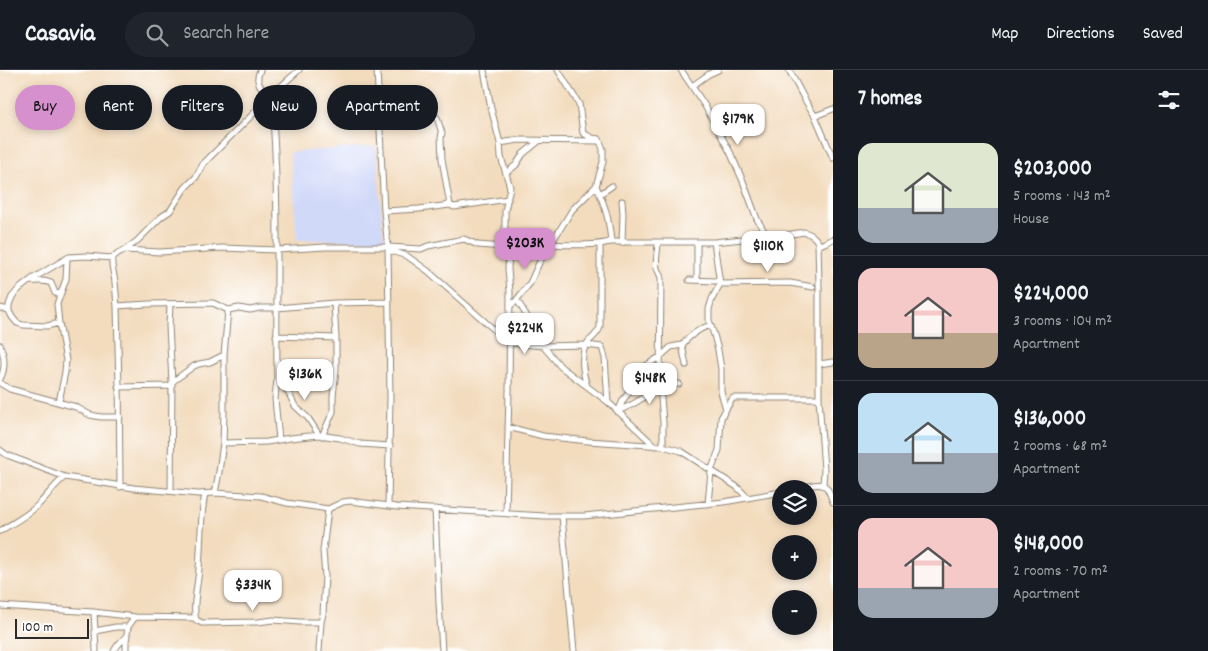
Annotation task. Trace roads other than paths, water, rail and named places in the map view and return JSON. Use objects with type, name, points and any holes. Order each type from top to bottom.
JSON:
[{"type":"street","points":[[259,85],[257,78],[260,70]]},
{"type":"street","points":[[282,85],[299,70]]},
{"type":"street","points":[[377,70],[378,85]]},
{"type":"street","points":[[484,70],[500,143],[501,157],[510,187],[505,211],[510,306],[506,513]]},
{"type":"street","points":[[510,306],[530,283],[539,264],[572,210],[596,186],[603,162],[603,149],[600,139],[592,138],[583,133],[579,104],[558,70]]},
{"type":"street","points":[[681,70],[705,106],[730,152],[757,219],[768,238]]},
{"type":"street","points":[[692,86],[718,70]]},
{"type":"street","points":[[789,70],[816,116],[833,158]]},
{"type":"street","points":[[816,116],[833,109]]},
{"type":"street","points":[[59,323],[47,326],[17,323],[9,310],[10,302],[19,289],[69,257],[112,258],[137,241],[160,217],[170,211],[184,188],[196,177],[204,164],[253,114]]},
{"type":"street","points":[[438,121],[442,133],[442,159],[450,205]]},
{"type":"street","points":[[273,130],[278,250],[277,378],[275,400],[279,440]]},
{"type":"street","points":[[380,130],[388,249],[390,446],[388,506]]},
{"type":"street","points":[[500,143],[520,140],[600,142]]},
{"type":"street","points":[[506,172],[516,165],[523,154],[539,141]]},
{"type":"street","points":[[596,186],[609,218],[611,242]]},
{"type":"street","points":[[600,194],[612,186]]},
{"type":"street","points":[[384,211],[450,205],[454,207],[508,199]]},
{"type":"street","points":[[622,201],[622,242]]},
{"type":"street","points":[[125,250],[160,252],[222,248],[278,250],[421,248],[464,239],[478,245],[503,247],[511,244],[714,242],[808,233],[815,237],[818,242],[819,398],[824,470],[823,485]]},
{"type":"street","points":[[818,246],[833,239]]},
{"type":"street","points":[[658,242],[656,262],[661,276],[660,385],[663,446]]},
{"type":"street","points":[[697,242],[697,280]]},
{"type":"street","points":[[714,242],[718,283],[709,309],[709,320],[718,350],[722,392],[726,409]]},
{"type":"street","points":[[588,386],[584,378],[583,358],[586,345],[599,332],[600,327],[600,244]]},
{"type":"street","points":[[388,249],[407,256],[428,271],[509,343],[543,346],[586,345],[602,347],[606,358],[608,402]]},
{"type":"street","points":[[112,258],[117,306],[120,486]]},
{"type":"street","points":[[59,402],[66,372],[66,363],[57,304],[66,279],[67,259]]},
{"type":"street","points":[[30,281],[43,280],[53,286],[55,293],[60,294]]},
{"type":"street","points":[[689,280],[718,283],[790,283],[813,287]]},
{"type":"street","points":[[517,300],[534,327],[543,346],[561,367],[608,402],[655,446]]},
{"type":"street","points":[[117,306],[213,303],[228,310],[334,303],[388,302]]},
{"type":"street","points":[[320,436],[333,412],[336,338],[334,303]]},
{"type":"street","points":[[170,304],[169,326],[172,384],[171,491]]},
{"type":"street","points":[[0,308],[9,310]]},
{"type":"street","points":[[215,493],[223,443],[224,355],[228,310]]},
{"type":"street","points":[[618,412],[622,400],[644,367],[671,347],[682,345],[688,338],[710,325]]},
{"type":"street","points":[[276,336],[336,338]]},
{"type":"street","points":[[0,345],[5,360],[0,379]]},
{"type":"street","points":[[682,345],[686,365]]},
{"type":"street","points":[[118,387],[172,384],[194,366],[210,362],[224,355]]},
{"type":"street","points":[[819,364],[833,362]]},
{"type":"street","points":[[277,378],[288,392],[295,406],[308,418],[320,436]]},
{"type":"street","points":[[0,383],[10,388],[76,407],[90,415],[120,417]]},
{"type":"street","points":[[618,412],[636,403],[654,386],[679,384]]},
{"type":"street","points":[[708,504],[711,471],[719,450],[721,418],[733,398],[819,398]]},
{"type":"street","points":[[508,427],[544,436],[596,442],[663,446],[681,451],[737,487],[748,498]]},
{"type":"street","points":[[223,443],[267,442],[320,436],[340,438],[360,444],[390,446]]},
{"type":"street","points":[[0,450],[7,455],[65,477],[120,486],[171,491],[262,496],[287,503],[328,509],[346,501],[435,509],[584,516],[708,504],[772,494]]},
{"type":"street","points":[[0,531],[38,505],[55,485],[65,477]]},
{"type":"street","points":[[817,485],[823,485],[827,488],[833,502]]},
{"type":"street","points":[[205,494],[196,598],[196,618],[198,622],[258,622],[273,620],[321,622]]},
{"type":"street","points":[[319,651],[325,576],[323,551],[328,509]]},
{"type":"street","points":[[435,509],[442,651]]},
{"type":"street","points":[[562,516],[574,651]]},
{"type":"street","points":[[0,606],[94,612],[135,617],[196,618]]},
{"type":"street","points":[[94,612],[96,651]]},
{"type":"street","points":[[126,651],[128,627],[135,617]]},
{"type":"street","points":[[95,631],[128,627]]},
{"type":"street","points":[[114,651],[127,634]]}]
